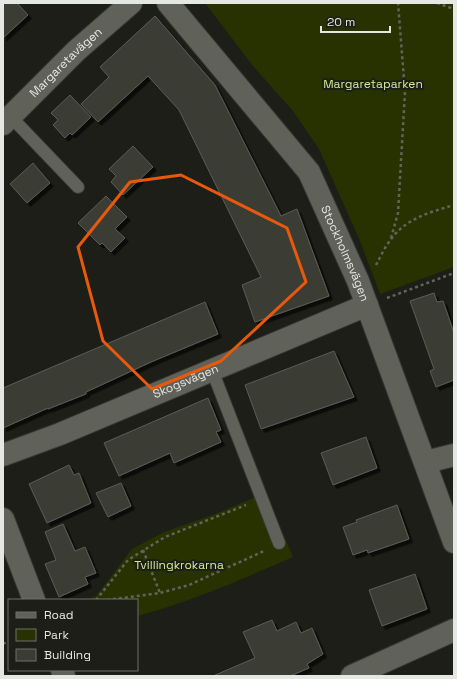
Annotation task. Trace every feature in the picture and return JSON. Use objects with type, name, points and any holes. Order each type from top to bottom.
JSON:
[{"type":"street","name":"Margaretavägen","points":[[7,121],[76,51],[130,3]]},
{"type":"street","name":"Stockholmsvägen","points":[[168,3],[309,172],[358,281],[426,462],[454,542]]},
{"type":"street","name":"Skogsvägen","points":[[3,455],[60,434],[367,305]]},
{"type":"street","points":[[426,462],[454,455]]},
{"type":"street","points":[[3,519],[34,599]]},
{"type":"street","points":[[352,676],[454,630]]},
{"type":"lane","points":[[7,121],[78,187]]},
{"type":"lane","points":[[212,370],[279,543]]},
{"type":"path","points":[[358,281],[375,267],[391,238],[398,213],[405,92],[398,3]]},
{"type":"path","points":[[437,3],[454,9]]},
{"type":"path","points":[[391,238],[406,224],[421,216],[454,204]]},
{"type":"path","points":[[367,305],[454,273]]},
{"type":"path","points":[[97,599],[128,560],[143,550],[165,537],[261,498]]},
{"type":"path","points":[[115,599],[160,593],[189,585],[279,543]]},
{"type":"path","points":[[143,550],[160,593]]},
{"type":"highlighted area","points":[[181,175],[287,228],[306,282],[221,361],[152,389],[103,341],[78,247],[130,182]]},
{"type":"green space","name":"Margaretaparken","points":[[205,3],[454,3],[454,267],[380,294],[360,241],[319,149],[293,111],[253,66]]},
{"type":"green space","name":"Tvillingkrokarna","points":[[266,493],[293,557],[197,597],[138,616],[138,599],[88,599],[96,596],[132,549],[164,532],[215,514]]},
{"type":"building","points":[[3,3],[17,3],[28,15],[3,38]]},
{"type":"building","points":[[155,16],[215,85],[281,216],[297,209],[329,296],[255,322],[242,285],[261,277],[179,110],[148,76],[98,122],[81,104],[109,77],[100,67]]},
{"type":"building","points":[[70,95],[91,117],[72,135],[70,133],[65,138],[53,125],[58,120],[51,113]]},
{"type":"building","points":[[133,146],[153,167],[123,195],[111,182],[116,176],[109,169]]},
{"type":"building","points":[[33,163],[50,183],[27,203],[10,184]]},
{"type":"building","points":[[106,196],[127,217],[115,229],[125,238],[111,252],[102,243],[100,245],[78,223]]},
{"type":"building","points":[[434,293],[437,302],[443,301],[454,333],[454,380],[436,387],[430,371],[434,369],[410,301]]},
{"type":"building","points":[[205,302],[218,334],[151,362],[86,392],[86,394],[48,408],[3,428],[3,388]]},
{"type":"building","points":[[334,351],[354,397],[261,429],[245,385]]},
{"type":"building","points":[[208,398],[221,430],[216,432],[221,442],[174,463],[170,453],[119,476],[104,443]]},
{"type":"building","points":[[366,437],[377,468],[333,485],[321,453]]},
{"type":"building","points":[[69,465],[74,475],[79,473],[91,503],[47,523],[29,484]]},
{"type":"building","points":[[121,483],[131,506],[108,517],[96,493]]},
{"type":"building","points":[[397,505],[409,539],[368,553],[367,550],[353,555],[343,527],[357,522],[356,520]]},
{"type":"building","points":[[63,524],[75,551],[85,547],[96,573],[85,577],[88,584],[59,597],[45,564],[56,560],[45,532]]},
{"type":"building","points":[[415,574],[427,609],[382,626],[369,590]]},
{"type":"building","points":[[272,620],[277,631],[296,622],[301,633],[312,628],[323,654],[307,664],[309,668],[290,676],[213,676],[255,658],[243,632]]}]
